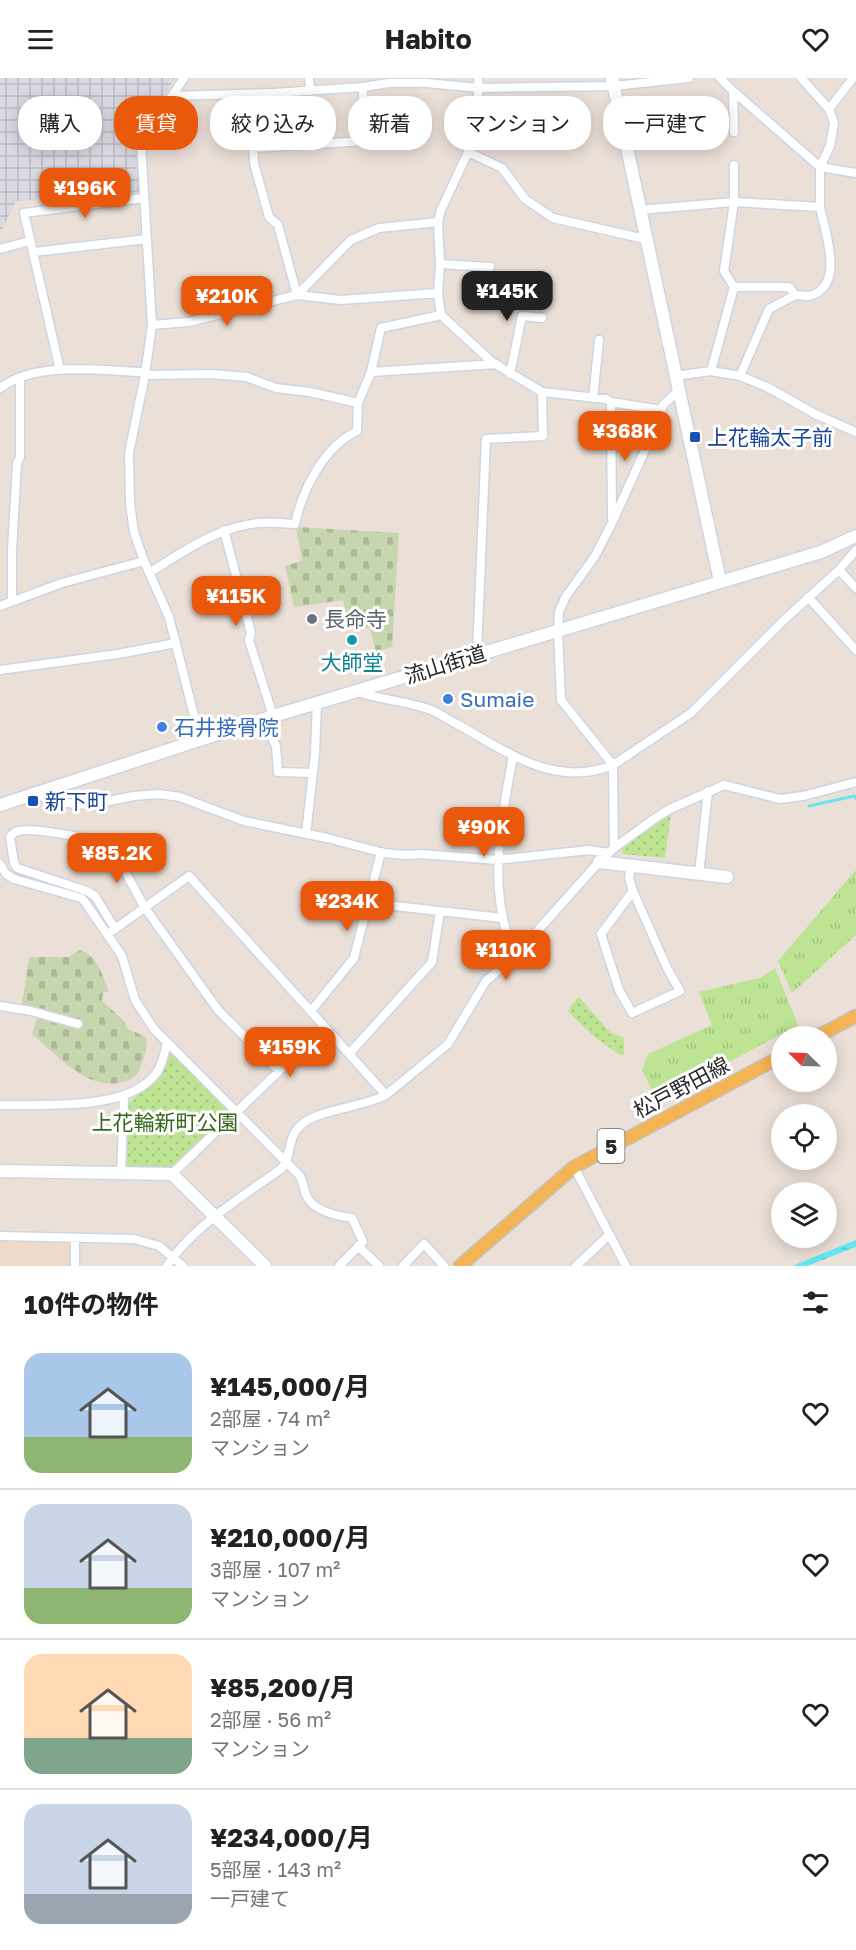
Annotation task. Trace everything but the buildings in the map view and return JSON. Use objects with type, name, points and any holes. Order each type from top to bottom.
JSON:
[{"type":"main road","points":[[837,1026],[856,1016]]},
{"type":"main road","name":"松戸野田線","points":[[460,1266],[574,1167],[771,1062]]},
{"type":"street","points":[[172,96],[184,78]]},
{"type":"street","points":[[309,78],[310,91]]},
{"type":"street","points":[[478,78],[479,88],[468,152],[441,210],[438,222],[440,264],[438,293],[441,315],[496,364],[542,392],[606,399],[611,402],[661,410]]},
{"type":"street","points":[[172,96],[310,91],[389,83],[427,83],[479,88],[688,78]]},
{"type":"street","points":[[720,78],[820,167],[856,173]]},
{"type":"street","points":[[740,376],[769,309],[795,295],[809,296],[823,288],[828,282],[832,265],[820,207],[820,167],[830,146],[834,123],[829,109],[801,78]]},
{"type":"street","points":[[829,109],[853,78]]},
{"type":"street","points":[[613,82],[720,581]]},
{"type":"street","points":[[336,143],[364,141],[363,87]]},
{"type":"street","points":[[733,91],[734,132]]},
{"type":"street","points":[[141,150],[152,325],[129,453],[130,503],[134,532],[169,617],[200,740]]},
{"type":"street","points":[[253,150],[254,163],[269,217],[278,225],[297,295]]},
{"type":"street","points":[[468,152],[502,168],[525,199],[553,218],[645,239]]},
{"type":"street","points":[[711,371],[734,287],[724,271],[735,202],[734,165]]},
{"type":"street","points":[[60,370],[24,213],[144,198]]},
{"type":"street","points":[[639,210],[735,202],[820,207]]},
{"type":"street","points":[[297,295],[351,240],[379,228],[438,222]]},
{"type":"street","points":[[34,252],[147,238]]},
{"type":"street","points":[[0,249],[30,241]]},
{"type":"street","points":[[440,264],[490,267]]},
{"type":"street","points":[[734,287],[789,287],[795,295]]},
{"type":"street","points":[[152,325],[189,322],[297,295],[341,300],[438,293]]},
{"type":"street","points":[[149,573],[184,550],[224,530],[258,523],[295,524],[299,505],[322,462],[344,437],[357,430],[358,403],[371,372],[381,328],[441,315]]},
{"type":"street","points":[[510,374],[522,316],[542,318]]},
{"type":"street","points":[[593,398],[599,340]]},
{"type":"street","points":[[371,372],[496,364]]},
{"type":"street","points":[[0,388],[12,379],[60,370],[211,374],[247,377],[276,388],[310,392],[358,403]]},
{"type":"street","points":[[675,376],[711,371],[740,376],[767,387],[815,414],[856,432]]},
{"type":"street","points":[[12,601],[13,529],[17,463],[20,457],[20,377]]},
{"type":"street","points":[[611,850],[613,765],[561,700],[559,612],[565,598],[595,556],[612,523],[663,405],[678,391]]},
{"type":"street","points":[[477,654],[486,439],[543,436],[542,392]]},
{"type":"street","points":[[611,402],[612,523]]},
{"type":"street","points":[[224,530],[251,633],[249,640],[271,717],[278,772],[313,773]]},
{"type":"street","name":"流山街道","points":[[0,805],[355,691],[820,552],[856,536]]},
{"type":"street","points":[[355,691],[432,710],[527,763],[559,772],[588,772],[613,765],[691,713],[856,550]]},
{"type":"street","points":[[0,606],[62,583],[144,561]]},
{"type":"street","points":[[838,570],[856,588]]},
{"type":"street","points":[[808,597],[856,650]]},
{"type":"street","points":[[0,670],[118,654],[176,643]]},
{"type":"street","points":[[306,834],[313,773],[317,703]]},
{"type":"street","points":[[513,756],[497,860],[502,918],[507,939],[515,956]]},
{"type":"street","points":[[167,1266],[173,1256],[215,1216],[287,1162],[294,1133],[309,1118],[367,1103],[386,1095],[448,1044],[486,981],[515,956],[611,850],[670,809],[708,790],[724,785],[780,799],[803,796],[856,782]]},
{"type":"street","points":[[699,874],[708,790]]},
{"type":"street","points":[[38,793],[48,801],[88,805],[134,796],[159,794],[180,796],[244,821],[381,852],[405,855],[421,854],[497,860],[590,850],[611,850]]},
{"type":"street","points":[[279,1071],[218,1010],[145,908],[111,846],[103,842],[51,833],[20,830],[12,834],[10,837],[14,863],[17,868],[87,891],[95,896],[122,956],[135,1000],[154,1029],[300,1176],[306,1196],[310,1201],[332,1214],[352,1218],[363,1242],[339,1266]]},
{"type":"street","points":[[311,1011],[354,958],[381,852]]},
{"type":"street","points":[[598,862],[727,877]]},
{"type":"street","points":[[0,864],[6,874],[14,879],[81,898],[112,931]]},
{"type":"street","points":[[631,866],[629,878],[633,891],[667,968],[680,991],[632,1013],[619,990],[601,934],[633,891]]},
{"type":"street","points":[[112,931],[189,876],[386,1095]]},
{"type":"street","points":[[368,903],[502,918]]},
{"type":"street","points":[[349,1054],[432,962],[440,911]]},
{"type":"street","points":[[0,1006],[32,1011],[78,1024]]},
{"type":"street","points":[[172,1174],[325,1027]]},
{"type":"street","points":[[0,1105],[94,1103],[131,1095],[157,1072],[167,1042]]},
{"type":"street","points":[[121,1173],[124,1096]]},
{"type":"street","points":[[574,1167],[626,1266]]},
{"type":"street","points":[[0,1171],[172,1174],[266,1266]]},
{"type":"street","points":[[576,1266],[609,1235]]},
{"type":"street","points":[[0,1236],[134,1239],[159,1246],[183,1266]]},
{"type":"street","points":[[75,1238],[75,1266]]},
{"type":"street","points":[[403,1266],[424,1244],[444,1266]]},
{"type":"street","points":[[358,1246],[379,1266]]},
{"type":"shaded area","points":[[0,78],[175,78],[164,96],[114,96],[114,150],[138,150],[140,192],[16,201],[0,234]]},
{"type":"shaded area","points":[[0,1241],[67,1242],[71,1246],[70,1266],[0,1266]]},
{"type":"green space","points":[[296,527],[399,533],[392,647],[376,652],[370,628],[363,628],[360,622],[348,623],[343,600],[294,607],[285,566],[302,561]]},
{"type":"green space","points":[[671,813],[665,858],[623,854],[622,847]]},
{"type":"green space","points":[[856,870],[856,935],[792,993],[778,961]]},
{"type":"green space","points":[[80,950],[95,961],[109,991],[103,993],[102,1001],[122,1019],[128,1029],[146,1037],[146,1049],[139,1071],[129,1080],[110,1084],[97,1082],[62,1061],[32,1034],[39,1010],[22,1005],[29,957],[69,957]]},
{"type":"green space","points":[[775,968],[798,1025],[771,1026],[771,1040],[657,1101],[642,1070],[648,1054],[712,1025],[699,992],[760,978]]},
{"type":"green space","points":[[579,997],[610,1032],[624,1038],[624,1055],[620,1055],[596,1038],[568,1012]]},
{"type":"green space","name":"上花輪新町公園","points":[[172,1052],[228,1108],[227,1114],[170,1168],[130,1168],[126,1165],[129,1102],[162,1076],[168,1053]]},
{"type":"water","points":[[856,1240],[856,1247],[807,1266],[792,1266],[837,1248]]},
{"type":"waterway","points":[[809,806],[854,796],[856,798]]},
{"type":"place","name":"上花輪太子前","points":[[695,437]]},
{"type":"place","name":"長命寺","points":[[312,619]]},
{"type":"place","name":"大師堂","points":[[352,640]]},
{"type":"place","name":"Sumaie","points":[[448,699]]},
{"type":"place","name":"石井接骨院","points":[[162,727]]},
{"type":"place","name":"新下町","points":[[33,801]]}]
